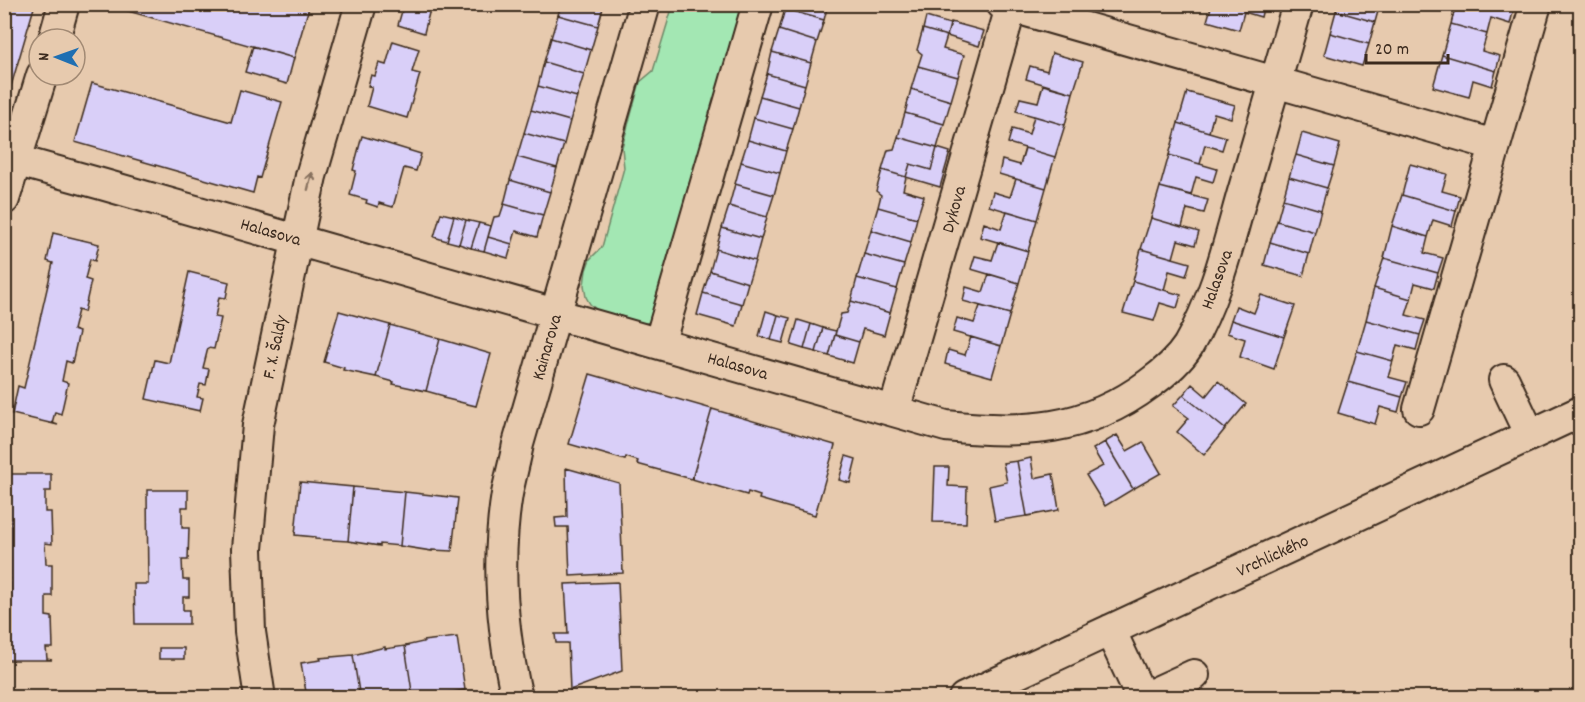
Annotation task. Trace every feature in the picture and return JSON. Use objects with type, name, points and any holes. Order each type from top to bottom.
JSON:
[{"type":"street","points":[[57,27],[64,4]]},
{"type":"street","name":"F. X. Šaldy","points":[[260,698],[248,606],[247,549],[258,425],[311,176],[361,4]]},
{"type":"street","name":"Kainarova","points":[[517,698],[504,615],[501,565],[507,494],[518,444],[645,4]]},
{"type":"street","points":[[660,341],[758,4]]},
{"type":"street","name":"Halasova","points":[[10,158],[297,238],[555,314],[660,341],[946,426],[1025,430],[1050,428],[1118,405],[1162,374],[1186,348],[1220,276],[1298,4]]},
{"type":"street","points":[[1419,409],[1536,4]]},
{"type":"street","name":"Dykova","points":[[894,411],[1009,5],[1275,83]]},
{"type":"street","points":[[1275,83],[1495,145]]},
{"type":"street","points":[[4,200],[10,158],[37,87]]},
{"type":"street","points":[[1504,380],[1530,435]]},
{"type":"street","name":"Vrchlického","points":[[964,698],[1581,412]]},
{"type":"street","points":[[1110,630],[1143,698],[1194,675]]},
{"type":"green space","points":[[673,5],[745,5],[650,322],[643,324],[597,310],[586,297],[584,285],[590,259],[602,247],[624,168],[622,147],[640,82],[653,71]]},
{"type":"building","points":[[4,4],[35,4],[27,27],[4,110]]},
{"type":"building","points":[[115,4],[310,4],[294,58],[114,7]]},
{"type":"building","points":[[404,4],[440,4],[438,11],[430,9],[424,33],[398,25]]},
{"type":"building","points":[[561,4],[604,4],[598,26],[558,15]]},
{"type":"building","points":[[786,4],[828,4],[824,20],[785,9]]},
{"type":"building","points":[[1212,4],[1264,4],[1261,17],[1244,12],[1239,30],[1207,21]]},
{"type":"building","points":[[1338,4],[1380,4],[1375,22],[1336,11]]},
{"type":"building","points":[[1456,4],[1501,4],[1514,8],[1510,24],[1491,18],[1487,34],[1451,24]]},
{"type":"building","points":[[785,9],[824,20],[817,42],[779,30]]},
{"type":"building","points":[[1336,11],[1375,22],[1369,44],[1330,33]]},
{"type":"building","points":[[558,15],[598,26],[591,50],[551,38]]},
{"type":"building","points":[[926,17],[950,24],[947,36],[923,29]]},
{"type":"building","points":[[951,22],[984,31],[979,46],[947,36]]},
{"type":"building","points":[[1451,24],[1487,34],[1482,51],[1500,56],[1496,71],[1442,55]]},
{"type":"building","points":[[923,29],[947,36],[943,49],[964,55],[958,77],[918,66],[922,54],[917,50]]},
{"type":"building","points":[[779,30],[817,42],[811,63],[772,52]]},
{"type":"building","points":[[1330,33],[1369,44],[1362,66],[1324,55]]},
{"type":"building","points":[[551,38],[591,50],[584,74],[544,62]]},
{"type":"building","points":[[393,41],[419,49],[412,72],[420,74],[407,118],[367,106],[372,87],[368,86],[371,75],[375,76],[379,63],[386,65]]},
{"type":"building","points":[[253,46],[294,58],[287,84],[245,72]]},
{"type":"building","points":[[772,52],[811,63],[805,85],[767,74]]},
{"type":"building","points":[[1052,53],[1083,62],[1073,93],[1026,79],[1030,66],[1047,71]]},
{"type":"building","points":[[1442,55],[1496,71],[1492,86],[1473,80],[1469,97],[1433,87]]},
{"type":"building","points":[[544,62],[584,74],[577,97],[538,86]]},
{"type":"building","points":[[918,66],[958,77],[951,101],[911,89]]},
{"type":"building","points":[[767,74],[805,85],[799,107],[760,96]]},
{"type":"building","points":[[92,83],[231,122],[240,90],[282,102],[260,178],[257,177],[253,193],[75,142]]},
{"type":"building","points":[[1043,85],[1073,93],[1065,125],[1016,111],[1020,98],[1038,102]]},
{"type":"building","points":[[538,86],[577,97],[570,121],[531,110]]},
{"type":"building","points":[[911,89],[951,101],[944,124],[905,113]]},
{"type":"building","points":[[1187,92],[1235,105],[1231,118],[1214,113],[1209,132],[1178,123]]},
{"type":"building","points":[[760,96],[799,107],[793,129],[754,118]]},
{"type":"building","points":[[531,110],[570,121],[564,144],[524,133]]},
{"type":"building","points":[[905,113],[944,124],[937,148],[898,137]]},
{"type":"building","points":[[1034,116],[1065,125],[1055,157],[1008,143],[1012,129],[1029,134]]},
{"type":"building","points":[[754,118],[793,129],[786,151],[748,140]]},
{"type":"building","points":[[1178,123],[1226,137],[1222,150],[1205,145],[1200,164],[1169,155]]},
{"type":"building","points":[[524,133],[564,144],[557,168],[517,157]]},
{"type":"building","points":[[1302,133],[1340,144],[1334,166],[1296,155]]},
{"type":"building","points":[[362,136],[421,154],[416,171],[404,168],[393,207],[379,203],[378,207],[366,203],[367,200],[350,195],[356,171],[353,170]]},
{"type":"building","points":[[898,137],[937,148],[931,170],[910,164],[906,177],[882,170],[888,150],[894,149]]},
{"type":"building","points":[[748,140],[786,151],[780,173],[741,162]]},
{"type":"building","points":[[937,148],[950,152],[940,187],[906,177],[910,164],[931,170]]},
{"type":"building","points":[[1025,148],[1055,157],[1046,188],[999,174],[1002,160],[1020,165]]},
{"type":"building","points":[[1169,155],[1217,169],[1213,182],[1196,177],[1191,195],[1160,187]]},
{"type":"building","points":[[1296,155],[1334,166],[1327,188],[1289,177]]},
{"type":"building","points":[[517,157],[557,168],[550,192],[510,180]]},
{"type":"building","points":[[741,162],[780,173],[774,195],[735,184]]},
{"type":"building","points":[[1410,164],[1447,174],[1442,191],[1460,196],[1456,211],[1402,195]]},
{"type":"building","points":[[882,170],[906,177],[903,190],[924,196],[917,218],[878,207],[881,195],[876,191]]},
{"type":"building","points":[[1289,177],[1327,188],[1321,210],[1283,199]]},
{"type":"building","points":[[1016,179],[1046,188],[1037,220],[989,206],[993,192],[1010,197]]},
{"type":"building","points":[[510,180],[550,192],[543,215],[504,204]]},
{"type":"building","points":[[735,184],[774,195],[767,217],[729,206]]},
{"type":"building","points":[[1160,187],[1208,200],[1204,213],[1187,209],[1182,227],[1151,218]]},
{"type":"building","points":[[1402,195],[1456,211],[1452,226],[1433,220],[1428,237],[1392,226]]},
{"type":"building","points":[[1283,199],[1321,210],[1315,232],[1277,221]]},
{"type":"building","points":[[504,204],[543,215],[537,237],[516,231],[512,244],[488,237],[494,217],[500,216]]},
{"type":"building","points":[[729,206],[767,217],[761,239],[722,228]]},
{"type":"building","points":[[878,207],[917,218],[911,242],[871,230]]},
{"type":"building","points":[[1007,211],[1037,220],[1028,251],[980,237],[984,223],[1001,229]]},
{"type":"building","points":[[441,213],[454,216],[447,241],[434,237]]},
{"type":"building","points":[[454,216],[466,220],[459,244],[447,241]]},
{"type":"building","points":[[1151,218],[1199,232],[1195,245],[1178,240],[1173,258],[1141,249]]},
{"type":"building","points":[[466,220],[479,223],[471,248],[459,244]]},
{"type":"building","points":[[1277,221],[1315,232],[1309,254],[1270,242]]},
{"type":"building","points":[[479,223],[491,226],[484,251],[471,248]]},
{"type":"building","points":[[1392,226],[1428,237],[1424,253],[1443,258],[1438,273],[1384,258]]},
{"type":"building","points":[[722,228],[761,239],[755,261],[716,249]]},
{"type":"building","points":[[871,230],[911,242],[904,265],[864,254]]},
{"type":"building","points":[[53,233],[99,244],[95,261],[90,259],[85,279],[91,281],[84,312],[78,310],[73,330],[79,332],[72,363],[66,361],[62,381],[68,383],[61,414],[55,412],[52,423],[58,425],[12,414],[18,386],[24,388],[53,263],[47,261]]},
{"type":"building","points":[[488,237],[512,244],[508,258],[484,251]]},
{"type":"building","points":[[998,242],[1028,251],[1019,283],[971,269],[975,256],[992,260]]},
{"type":"building","points":[[1270,242],[1309,254],[1303,276],[1264,265]]},
{"type":"building","points":[[716,249],[755,261],[748,283],[710,271]]},
{"type":"building","points":[[1141,249],[1190,263],[1186,276],[1169,271],[1164,290],[1133,281]]},
{"type":"building","points":[[864,254],[904,265],[897,289],[857,278]]},
{"type":"building","points":[[1384,258],[1438,273],[1434,288],[1415,283],[1411,299],[1374,288]]},
{"type":"building","points":[[710,271],[748,283],[742,304],[703,293]]},
{"type":"building","points":[[189,272],[229,282],[226,298],[219,297],[215,317],[221,318],[214,349],[208,348],[203,368],[209,369],[206,385],[200,384],[197,397],[203,398],[200,411],[146,399],[155,360],[169,363]]},
{"type":"building","points":[[989,274],[1019,283],[1010,314],[963,301],[966,287],[983,292]]},
{"type":"building","points":[[857,278],[897,289],[890,313],[851,301]]},
{"type":"building","points":[[1133,281],[1181,295],[1177,308],[1160,303],[1154,321],[1123,313]]},
{"type":"building","points":[[1374,288],[1411,299],[1406,315],[1425,320],[1420,335],[1366,320]]},
{"type":"building","points":[[703,293],[742,304],[736,326],[697,315]]},
{"type":"building","points":[[1261,295],[1295,306],[1284,337],[1231,320],[1236,306],[1254,313]]},
{"type":"building","points":[[851,301],[890,313],[884,335],[863,329],[859,342],[835,335],[841,314],[847,313]]},
{"type":"building","points":[[980,306],[1010,314],[1001,346],[953,332],[957,318],[974,323]]},
{"type":"building","points":[[339,311],[390,325],[376,377],[343,370],[344,368],[324,362]]},
{"type":"building","points":[[766,311],[778,315],[771,340],[759,336]]},
{"type":"building","points":[[778,315],[790,318],[783,343],[771,340]]},
{"type":"building","points":[[798,320],[811,324],[804,349],[791,345]]},
{"type":"building","points":[[1231,320],[1284,337],[1274,369],[1240,357],[1245,339],[1227,333]]},
{"type":"building","points":[[1366,320],[1420,335],[1416,350],[1397,345],[1393,361],[1357,351]]},
{"type":"building","points":[[811,324],[823,328],[816,352],[804,349]]},
{"type":"building","points":[[390,325],[440,339],[426,391],[393,384],[394,382],[376,377]]},
{"type":"building","points":[[823,328],[836,331],[829,356],[816,352]]},
{"type":"building","points":[[835,335],[859,342],[853,363],[829,356]]},
{"type":"building","points":[[971,337],[1001,346],[992,377],[945,364],[948,350],[965,355]]},
{"type":"building","points":[[440,339],[491,354],[476,406],[443,398],[444,396],[426,391]]},
{"type":"building","points":[[1357,351],[1393,361],[1388,377],[1407,382],[1402,397],[1348,382]]},
{"type":"building","points":[[590,374],[712,409],[692,479],[637,464],[638,461],[626,457],[625,460],[569,444]]},
{"type":"building","points":[[1218,381],[1246,404],[1225,429],[1183,395],[1192,384],[1206,396]]},
{"type":"building","points":[[1348,382],[1402,397],[1398,412],[1380,407],[1375,424],[1338,413]]},
{"type":"building","points":[[1183,395],[1225,429],[1204,455],[1177,432],[1189,418],[1173,406]]},
{"type":"building","points":[[712,409],[835,445],[815,515],[759,499],[760,496],[748,492],[747,495],[692,479]]},
{"type":"building","points":[[1117,435],[1127,451],[1143,442],[1161,473],[1133,489],[1105,442]]},
{"type":"building","points":[[1105,442],[1133,489],[1105,506],[1086,475],[1103,466],[1093,449]]},
{"type":"building","points":[[846,456],[856,459],[850,483],[839,480]]},
{"type":"building","points":[[1031,458],[1034,478],[1053,474],[1059,510],[1027,516],[1017,461]]},
{"type":"building","points":[[1017,461],[1027,516],[995,521],[989,486],[1007,482],[1003,463]]},
{"type":"building","points":[[935,467],[949,467],[948,486],[967,487],[966,523],[933,522]]},
{"type":"building","points":[[566,468],[619,483],[623,573],[570,576],[568,527],[556,527],[555,518],[567,517]]},
{"type":"building","points":[[4,474],[51,474],[51,491],[45,491],[45,512],[51,512],[52,544],[45,543],[46,564],[52,564],[52,596],[46,596],[46,616],[52,617],[53,648],[46,648],[47,659],[52,660],[5,660],[5,631],[11,631],[10,503],[4,503]]},
{"type":"building","points":[[300,482],[353,487],[348,541],[295,535]]},
{"type":"building","points":[[353,487],[405,492],[400,546],[380,544],[380,546],[348,541]]},
{"type":"building","points":[[147,490],[188,490],[188,507],[182,507],[182,528],[189,528],[188,560],[182,560],[183,580],[189,580],[189,597],[183,597],[183,610],[189,610],[189,624],[135,624],[134,584],[148,584]]},
{"type":"building","points":[[405,492],[458,498],[452,551],[432,551],[400,546]]},
{"type":"building","points":[[618,582],[622,671],[570,690],[568,643],[556,643],[555,634],[568,634],[565,584]]},
{"type":"building","points":[[457,637],[465,690],[413,698],[405,646],[423,641]]},
{"type":"building","points":[[405,646],[413,698],[360,698],[353,655],[385,647],[385,649]]},
{"type":"building","points":[[159,648],[184,648],[184,659],[159,659]]},
{"type":"building","points":[[353,655],[360,698],[307,698],[301,663],[321,660],[320,658]]}]
